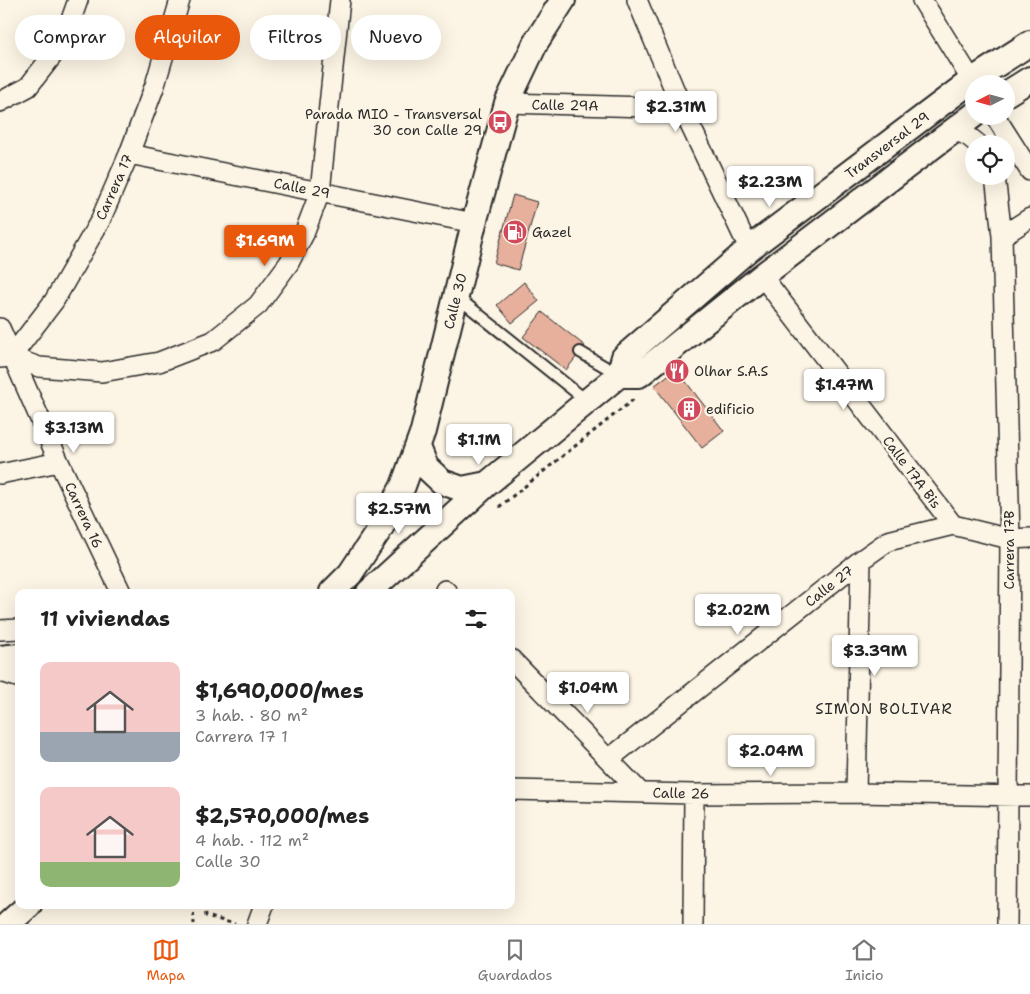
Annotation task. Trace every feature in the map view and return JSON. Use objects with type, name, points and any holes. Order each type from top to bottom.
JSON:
[{"type":"main road","points":[[0,667],[15,672]]},
{"type":"street","points":[[0,102],[28,87],[63,42],[78,0]]},
{"type":"street","name":"Carrera 17","points":[[6,357],[58,293],[100,221],[129,154],[155,84],[180,0]]},
{"type":"street","points":[[6,357],[39,367],[102,372],[159,362],[214,341],[258,305],[284,270],[304,234],[320,192],[340,0]]},
{"type":"street","name":"Calle 30","points":[[335,589],[350,574],[380,529],[403,486],[423,431],[474,223],[507,103],[536,42],[563,0]]},
{"type":"street","points":[[637,0],[682,108],[750,248]]},
{"type":"street","points":[[922,0],[969,75]]},
{"type":"street","name":"Transversal 29","points":[[983,75],[1030,43]]},
{"type":"street","points":[[1015,88],[1030,79]]},
{"type":"street","name":"Transversal 29","points":[[372,589],[487,484],[619,374],[624,357],[750,248],[921,118],[965,88]]},
{"type":"street","name":"Calle 29A","points":[[507,103],[682,108]]},
{"type":"street","points":[[921,118],[966,135]]},
{"type":"street","name":"Transversal 29","points":[[619,374],[639,375],[762,276],[965,122]]},
{"type":"street","points":[[1001,125],[1030,171]]},
{"type":"street","name":"Calle 29","points":[[129,154],[474,223]]},
{"type":"street","name":"Carrera 17B","points":[[996,185],[1002,236],[1010,539],[1007,924]]},
{"type":"street","points":[[1002,236],[1030,218]]},
{"type":"street","name":"Calle 17A Bis","points":[[762,276],[953,525]]},
{"type":"street","name":"Carrera 16","points":[[0,328],[6,357],[120,589]]},
{"type":"street","points":[[418,447],[426,467],[442,482],[462,488],[487,484]]},
{"type":"street","points":[[0,474],[59,462]]},
{"type":"street","name":"Calle 27","points":[[608,759],[861,560],[888,541],[953,525],[1010,539],[1030,538]]},
{"type":"street","points":[[856,794],[861,560]]},
{"type":"street","points":[[0,630],[15,629]]},
{"type":"street","points":[[0,658],[15,656]]},
{"type":"street","points":[[515,663],[641,793]]},
{"type":"street","name":"Calle 26","points":[[515,790],[694,794],[1030,796]]},
{"type":"street","points":[[693,924],[694,794]]},
{"type":"street","points":[[8,924],[25,909]]},
{"type":"street","points":[[257,924],[263,909]]},
{"type":"lane","points":[[456,297],[588,401]]},
{"type":"lane","points":[[524,350],[535,346]]},
{"type":"lane","points":[[580,352],[619,374]]},
{"type":"path","points":[[193,909],[194,924]]},
{"type":"path","points":[[205,909],[206,916],[235,924]]},
{"type":"building","name":"Gazel","points":[[513,195],[537,202],[518,270],[494,263]]},
{"type":"building","points":[[524,282],[539,301],[512,323],[497,305]]},
{"type":"building","points":[[542,312],[585,346],[566,370],[523,337]]},
{"type":"building","name":"edificio","points":[[676,369],[724,431],[702,448],[654,386]]},
{"type":"place","name":"Parada MIO - Transversal 30 con Calle 29","points":[[500,122]]},
{"type":"place","name":"Gazel","points":[[515,232]]},
{"type":"place","name":"Olhar S.A.S","points":[[677,371]]},
{"type":"place","name":"edificio","points":[[689,409]]},
{"type":"district","name":"SIMON BOLIVAR","points":[[884,709]]}]
